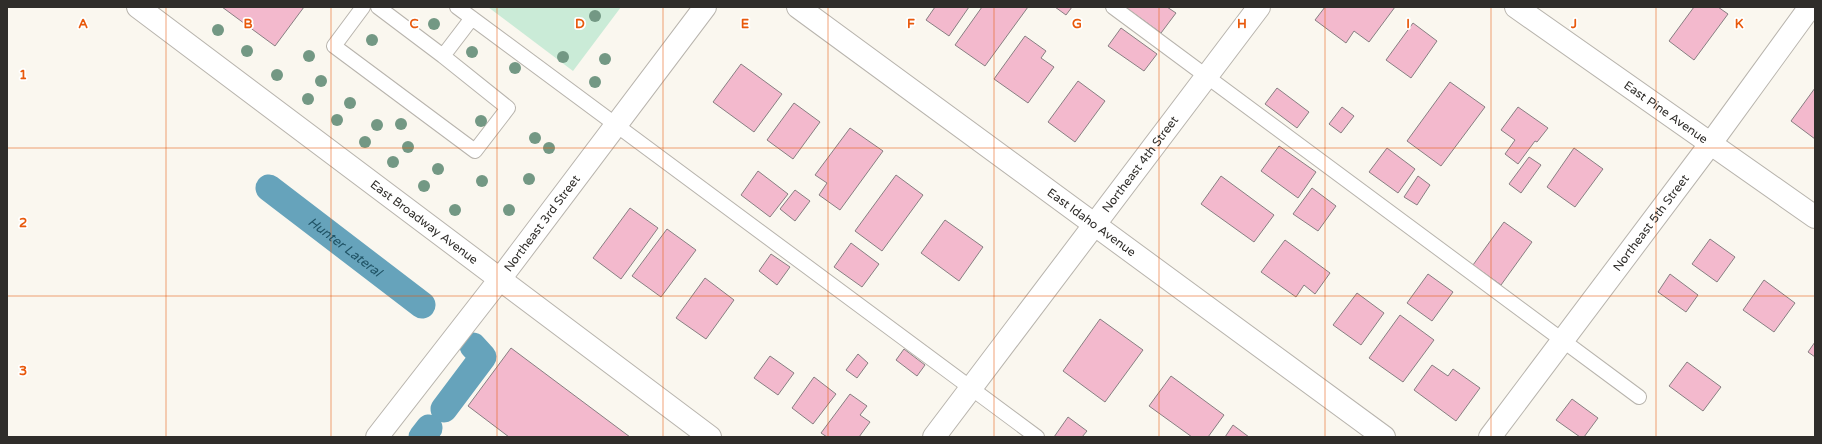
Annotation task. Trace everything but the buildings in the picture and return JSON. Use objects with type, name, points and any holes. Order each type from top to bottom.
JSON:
[{"type":"street","name":"Northeast 3rd Street","points":[[378,437],[500,279],[705,7]]},
{"type":"street","name":"East Idaho Avenue","points":[[798,7],[1384,437]]},
{"type":"street","name":"Northeast 4th Street","points":[[934,437],[1259,7]]},
{"type":"street","name":"East Pine Avenue","points":[[1516,7],[1815,217]]},
{"type":"street","name":"Northeast 5th Street","points":[[1490,437],[1711,143],[1810,7]]},
{"type":"street","name":"East Broadway Avenue","points":[[145,9],[710,437]]},
{"type":"lane","points":[[363,7],[334,46],[475,151],[508,108],[378,7]]},
{"type":"lane","points":[[457,7],[1037,437]]},
{"type":"lane","points":[[1113,7],[1639,397]]},
{"type":"lane","points":[[443,56],[472,18]]},
{"type":"green space","points":[[488,7],[621,7],[573,71]]},
{"type":"waterway","name":"Hunter Lateral","points":[[269,188],[422,305]]},
{"type":"waterway","name":"Hunter Lateral","points":[[444,409],[483,357],[473,346]]},
{"type":"waterway","name":"Hunter Lateral","points":[[422,437],[429,428]]}]
